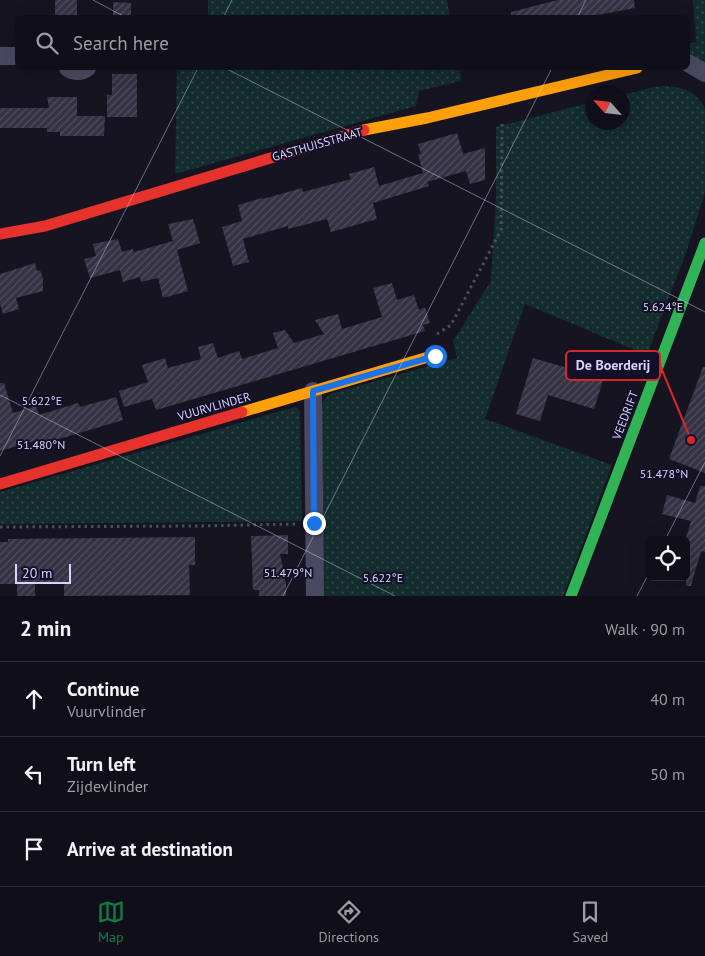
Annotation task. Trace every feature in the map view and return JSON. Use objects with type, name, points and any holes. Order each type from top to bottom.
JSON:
[{"type":"street","points":[[0,56],[15,56]]},
{"type":"street","points":[[690,64],[705,73]]},
{"type":"street","name":"GASTHUISSTRAAT","points":[[0,234],[45,226],[359,131],[427,118],[629,70]]},
{"type":"street","name":"VEEDRIFT","points":[[571,596],[705,243]]},
{"type":"street","name":"VUURVLINDER","points":[[0,484],[435,356]]},
{"type":"street","points":[[313,391],[315,596]]},
{"type":"path","points":[[435,356],[430,340],[451,325],[500,230],[502,100]]},
{"type":"path","points":[[0,527],[197,526],[314,523]]},
{"type":"green space","points":[[208,0],[447,0],[450,15],[208,15]]},
{"type":"green space","points":[[693,0],[705,0],[705,65],[690,56],[690,44],[696,42]]},
{"type":"green space","points":[[177,70],[460,70],[461,81],[419,91],[416,106],[175,174]]},
{"type":"green space","points":[[665,86],[684,89],[698,98],[705,109],[705,192],[687,250],[647,355],[525,304],[485,419],[612,465],[563,596],[322,596],[321,406],[330,394],[457,358],[453,341],[491,281],[496,195],[496,127],[585,104],[585,130],[630,130],[630,93]]},
{"type":"green space","points":[[295,407],[300,410],[302,521],[0,524],[0,492]]},
{"type":"building","points":[[55,0],[77,0],[77,15],[55,15]]},
{"type":"building","points":[[558,0],[634,0],[635,8],[597,15],[511,15],[511,12]]},
{"type":"building","points":[[113,2],[131,3],[131,15],[113,15]]},
{"type":"building","points":[[112,74],[137,74],[137,117],[107,117],[107,95],[112,95]]},
{"type":"building","points":[[47,97],[77,97],[77,116],[105,116],[104,136],[60,136],[60,132],[47,132],[47,128],[0,128],[0,108],[49,108]]},
{"type":"building","points":[[457,133],[463,154],[485,148],[485,180],[470,184],[466,171],[427,182],[429,186],[373,203],[377,219],[331,232],[327,219],[288,229],[288,226],[243,239],[249,262],[233,266],[222,227],[242,221],[238,205],[302,188],[303,192],[351,179],[349,174],[374,167],[379,186],[423,173],[418,154],[421,154],[418,144]]},
{"type":"building","points":[[193,219],[200,243],[177,250],[188,291],[163,298],[158,278],[141,282],[140,277],[123,282],[120,270],[90,278],[84,259],[96,256],[93,244],[118,239],[122,252],[133,249],[134,252],[173,241],[168,224]]},
{"type":"building","points":[[35,263],[37,271],[40,270],[43,279],[43,291],[16,298],[19,309],[3,314],[0,304],[0,274]]},
{"type":"building","points":[[392,283],[397,300],[414,295],[419,310],[425,307],[430,323],[423,325],[425,331],[156,410],[152,399],[124,407],[119,391],[148,382],[142,365],[165,358],[168,368],[201,359],[198,347],[213,343],[218,358],[239,351],[242,359],[278,348],[273,333],[285,330],[294,343],[324,334],[315,320],[338,314],[342,329],[382,317],[373,288]]},
{"type":"building","points":[[583,354],[607,361],[594,409],[548,395],[540,421],[516,414],[533,358],[578,371]]},
{"type":"building","points":[[703,367],[705,367],[705,473],[669,459]]},
{"type":"building","points":[[0,383],[4,383],[13,413],[36,406],[39,415],[78,403],[80,407],[116,397],[123,420],[39,445],[38,440],[0,451]]},
{"type":"building","points":[[700,486],[705,486],[705,552],[701,551],[691,586],[686,586],[686,581],[690,581],[690,536],[687,536],[691,521],[662,514],[667,495],[695,503]]},
{"type":"building","points":[[288,535],[288,554],[280,554],[286,584],[286,596],[259,596],[259,590],[253,590],[251,536]]},
{"type":"building","points":[[195,537],[195,565],[189,565],[190,595],[64,596],[64,583],[35,584],[35,596],[17,596],[17,584],[0,584],[0,542],[8,542],[8,539]]},
{"type":"traffic: fast","points":[[571,596],[705,243]]},
{"type":"traffic: slow","points":[[364,130],[427,118],[629,70]]},
{"type":"traffic: slow","points":[[242,412],[435,355]]},
{"type":"traffic: jam","points":[[0,234],[45,226],[364,130]]},
{"type":"traffic: jam","points":[[0,484],[242,412]]},
{"type":"place","name":"De Boerderij","points":[[691,440]]},
{"type":"route","points":[[314,523],[313,391],[435,356]]}]
